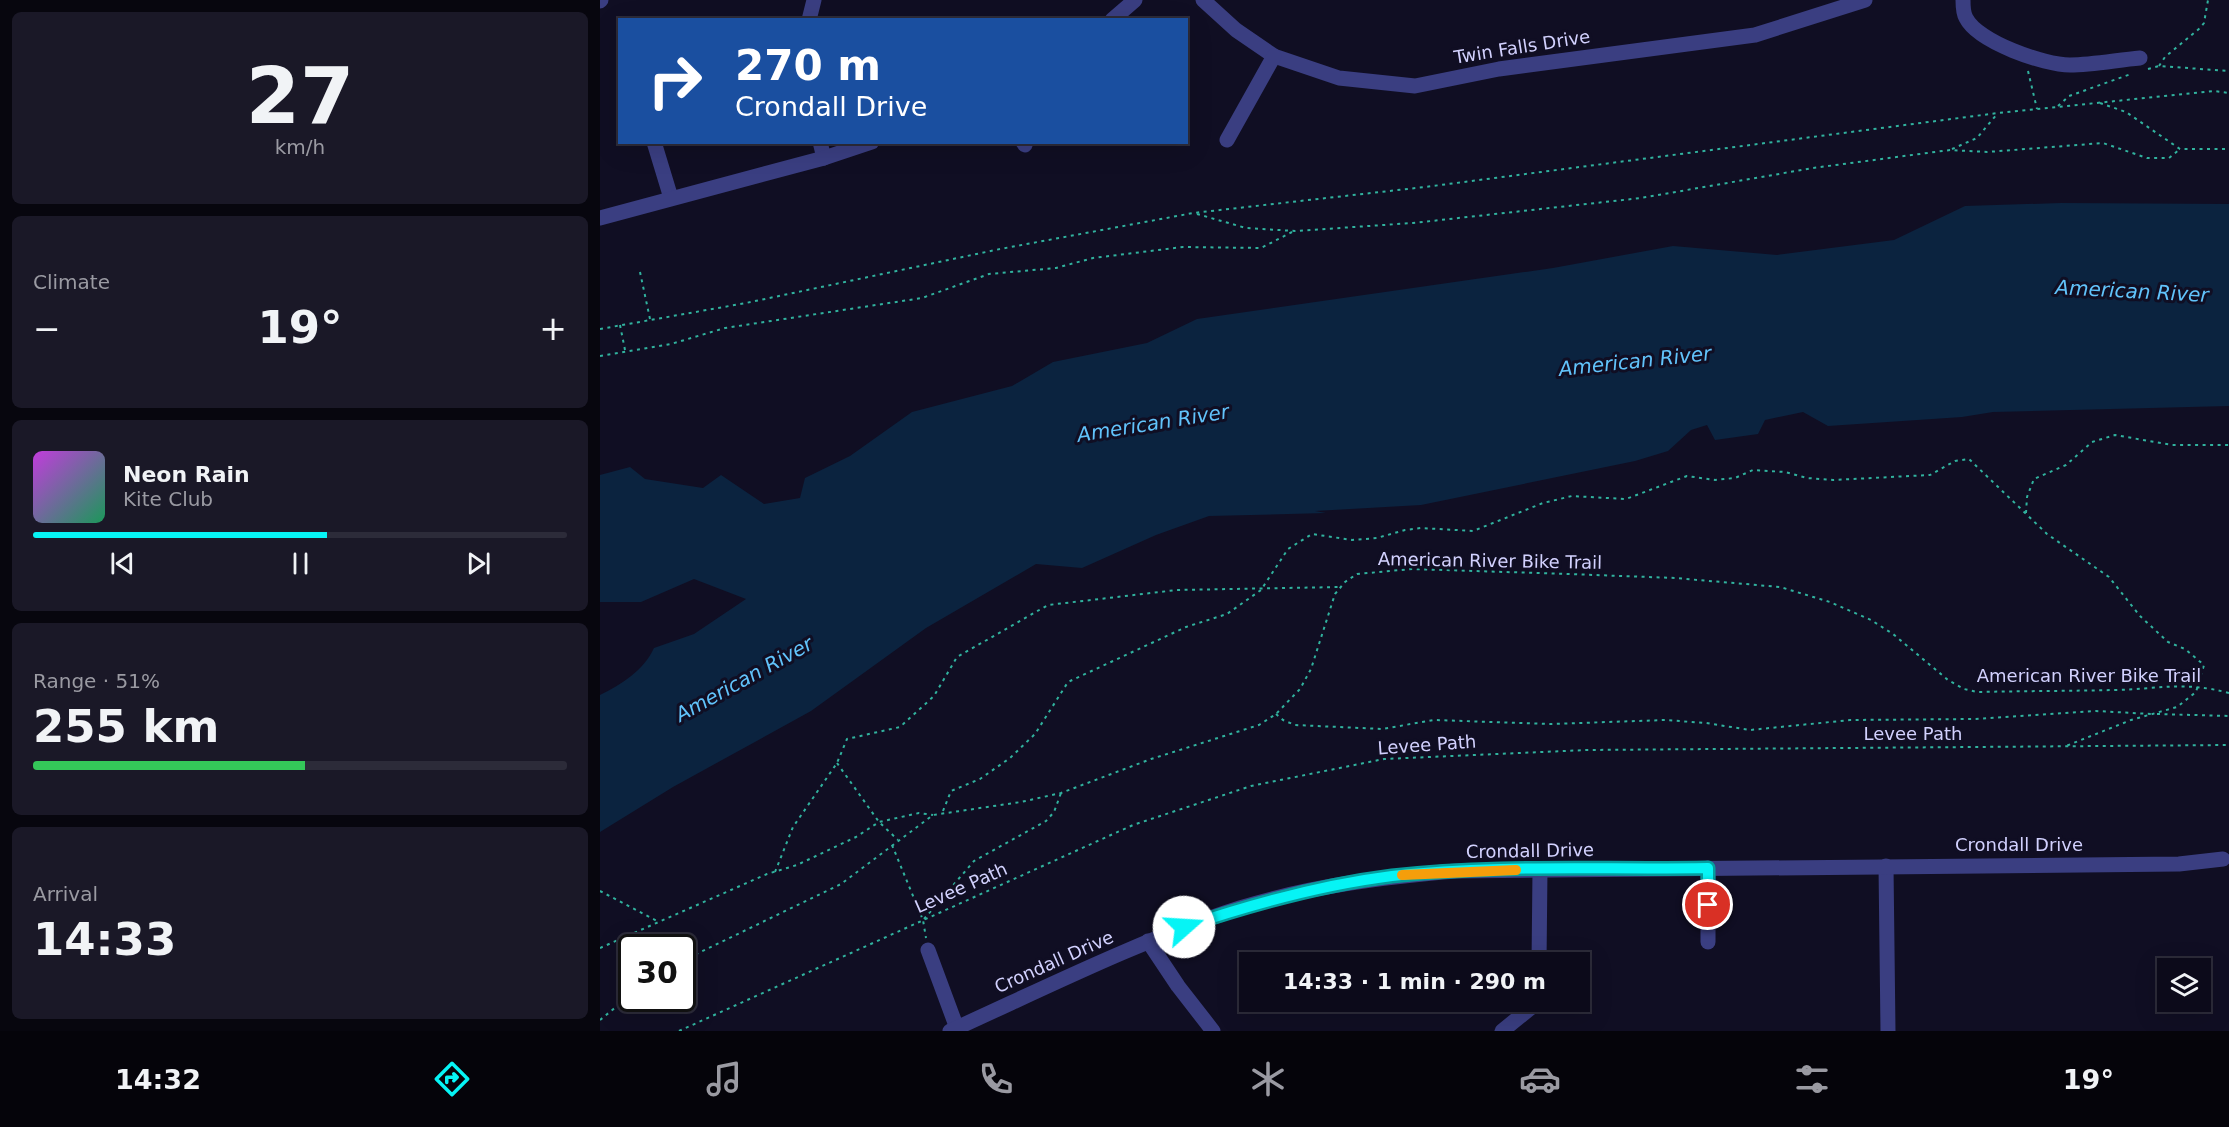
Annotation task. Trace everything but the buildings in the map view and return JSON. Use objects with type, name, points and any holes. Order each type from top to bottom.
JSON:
[{"type":"street","points":[[810,18],[814,0]]},
{"type":"street","points":[[1114,18],[1135,0]]},
{"type":"street","name":"Twin Falls Drive","points":[[1203,0],[1236,30],[1274,56],[1339,78],[1415,86],[1499,69],[1755,35],[1865,0]]},
{"type":"street","points":[[1963,0],[1965,17],[1971,26],[2019,53],[2044,62],[2069,65],[2140,58]]},
{"type":"street","points":[[1227,140],[1274,56]]},
{"type":"street","points":[[655,144],[671,198]]},
{"type":"street","points":[[821,144],[825,158]]},
{"type":"street","points":[[600,218],[825,158],[866,144]]},
{"type":"street","name":"Crondall Drive","points":[[955,1030],[1148,941],[1242,907],[1347,883],[1456,871],[2179,864],[2223,860]]},
{"type":"street","points":[[1886,866],[1888,1031]]},
{"type":"street","points":[[1708,868],[1708,942]]},
{"type":"street","points":[[1539,952],[1540,870]]},
{"type":"street","points":[[1148,941],[1213,1031]]},
{"type":"street","points":[[928,950],[955,1030]]},
{"type":"street","points":[[1502,1031],[1526,1012]]},
{"type":"path","points":[[2159,66],[2165,57],[2204,23],[2208,0]]},
{"type":"path","points":[[2058,107],[2075,93],[2159,66],[2229,71]]},
{"type":"path","points":[[2031,77],[2037,109]]},
{"type":"path","points":[[600,329],[1193,213],[1425,187],[1998,113],[2214,91],[2229,93]]},
{"type":"path","points":[[2097,102],[2126,112],[2180,149],[2229,149]]},
{"type":"path","points":[[1950,150],[1977,138],[1998,113]]},
{"type":"path","points":[[1193,213],[1246,228],[1295,231],[1413,223],[1641,198],[1813,168],[1950,150],[1987,152],[2103,143],[2147,158],[2169,158],[2180,149]]},
{"type":"path","points":[[600,356],[671,344],[725,328],[922,298],[990,274],[1056,268],[1093,258],[1183,247],[1261,248],[1295,231]]},
{"type":"path","points":[[640,272],[650,319]]},
{"type":"path","points":[[620,325],[625,350]]},
{"type":"path","points":[[2026,513],[2029,489],[2034,479],[2066,465],[2092,442],[2115,435],[2172,445],[2229,445]]},
{"type":"path","points":[[942,813],[951,791],[980,779],[1010,758],[1035,734],[1068,682],[1186,627],[1227,614],[1261,590],[1288,549],[1312,534],[1352,540],[1377,538],[1421,528],[1473,531],[1552,501],[1572,496],[1626,499],[1688,476],[1715,480],[1761,470],[1833,480],[1930,475],[1955,461],[1969,459],[2047,534],[2109,577],[2140,616],[2168,642],[2185,649],[2204,665],[2200,686],[2177,707],[2131,720],[2066,746]]},
{"type":"path","name":"American River Bike Trail","points":[[1340,587],[1357,574],[1412,569],[1675,578],[1760,584],[1799,592],[1830,602],[1871,620],[1893,634],[1948,680],[1964,689],[1977,692],[2118,690],[2170,684],[2200,686],[2229,693]]},
{"type":"path","points":[[600,948],[657,921],[832,849],[879,822],[919,813],[933,815],[1021,802],[1062,793],[1151,759],[1246,730],[1276,714],[1300,689],[1311,669],[1330,606],[1340,587],[1177,590],[1048,605],[957,657],[934,696],[900,727],[847,739],[837,763],[794,827],[775,872]]},
{"type":"path","points":[[1276,714],[1295,725],[1382,729],[1434,720],[1551,724],[1665,720],[1706,723],[1750,730],[1830,720],[1976,719],[2097,711],[2229,716]]},
{"type":"path","name":"Levee Path","points":[[679,1031],[1133,825],[1251,786],[1384,759],[1587,750],[2229,745]]},
{"type":"path","points":[[837,763],[879,822],[898,840]]},
{"type":"path","points":[[923,920],[974,861],[1046,821],[1054,812],[1062,793]]},
{"type":"path","points":[[696,954],[821,895],[933,815]]},
{"type":"path","points":[[892,845],[923,920],[928,950]]},
{"type":"path","points":[[600,891],[657,921]]},
{"type":"path","points":[[600,1020],[618,1005]]},
{"type":"water","name":"American River","points":[[2061,203],[2229,204],[2229,406],[1993,412],[1962,417],[1828,426],[1803,412],[1765,420],[1758,434],[1715,440],[1707,425],[1691,430],[1668,451],[1635,461],[1421,505],[1315,511],[1326,513],[1209,516],[1156,535],[1082,568],[1036,564],[926,628],[811,711],[673,787],[600,832],[600,695],[616,687],[638,670],[654,648],[694,634],[746,599],[694,579],[641,602],[600,602],[600,475],[630,467],[645,479],[703,488],[721,475],[764,504],[800,498],[805,478],[850,456],[912,412],[1012,386],[1053,362],[1147,343],[1197,319],[1553,268],[1673,246],[1777,255],[1894,240],[1965,206]]},
{"type":"slow traffic","points":[[1402,875],[1516,870]]},
{"type":"route","points":[[1184,927],[1242,907],[1302,892],[1394,876],[1456,871],[1708,868],[1708,905]]}]
